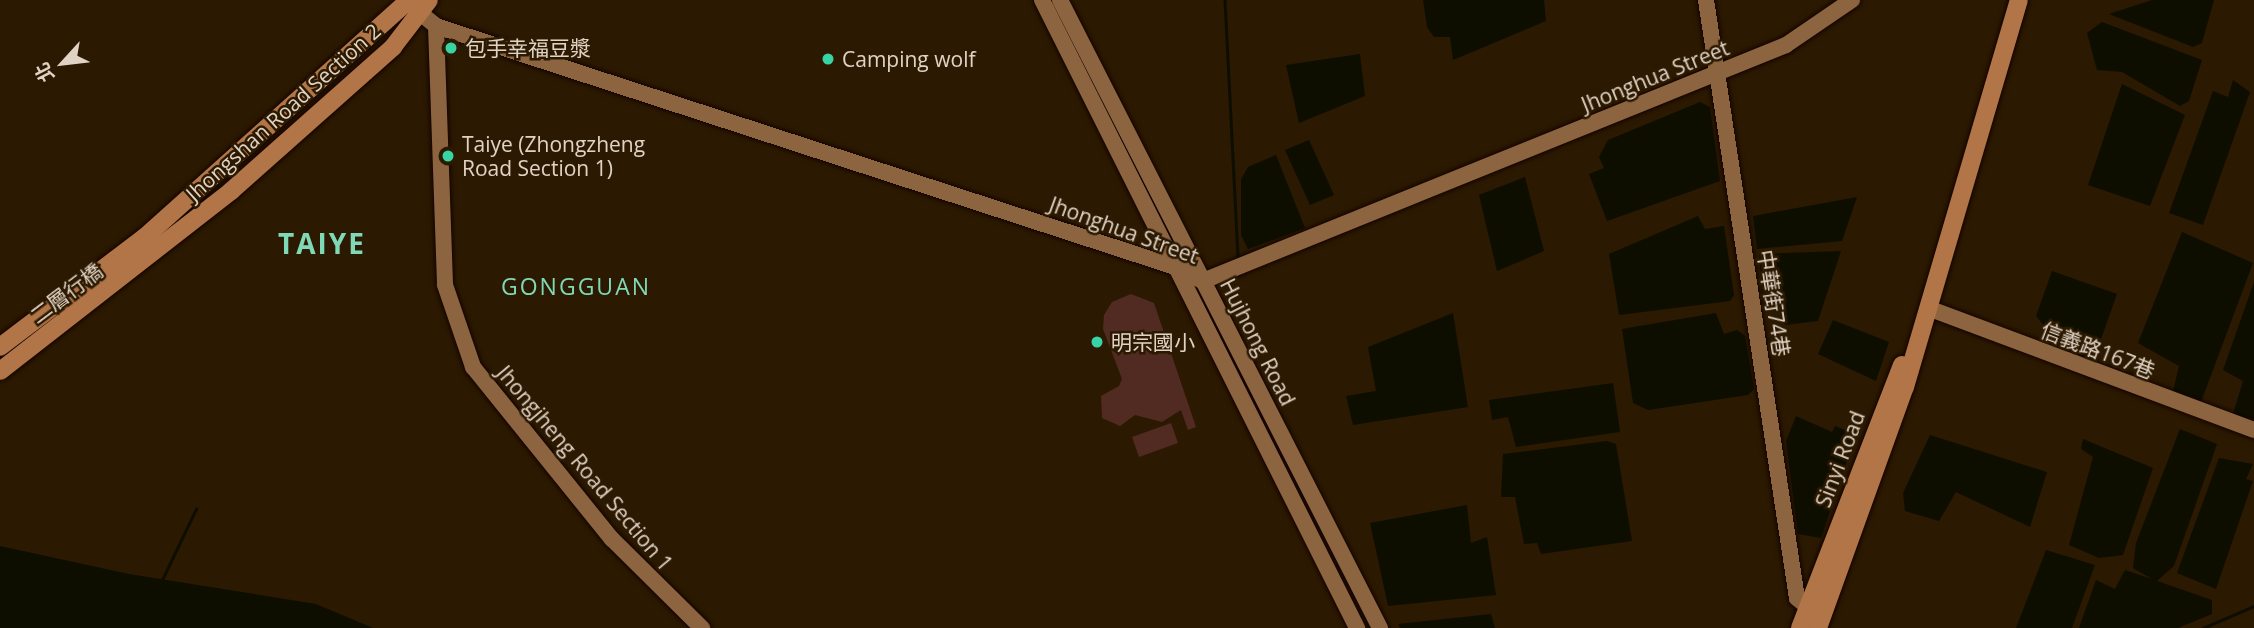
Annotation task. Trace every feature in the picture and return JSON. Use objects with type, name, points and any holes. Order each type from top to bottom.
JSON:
[{"type":"main road","name":"Sinyi Road","points":[[1800,628],[1816,618],[1890,391],[1928,308],[2019,0]]},
{"type":"main road","name":"Jhongshan Road Section 2","points":[[145,237],[417,4]]},
{"type":"main road","name":"Jhongshan Road Section 2","points":[[159,251],[334,101],[417,4]]},
{"type":"main road","name":"二層行橋","points":[[0,347],[145,237]]},
{"type":"main road","name":"二層行橋","points":[[0,371],[159,251]]},
{"type":"street","name":"Hujhong Road","points":[[1042,0],[1357,628]]},
{"type":"street","name":"Hujhong Road","points":[[1060,0],[1380,628]]},
{"type":"street","name":"中華街74巷","points":[[1706,0],[1797,598],[1816,618]]},
{"type":"street","name":"Jhonghua Street","points":[[436,26],[1175,267],[1203,281],[1718,73],[1801,37],[1852,0]]},
{"type":"street","points":[[417,4],[436,26]]},
{"type":"street","name":"Jhongjheng Road Section 1","points":[[436,26],[443,259],[460,339],[492,396],[562,473],[612,539],[702,628]]},
{"type":"street","name":"信義路167巷","points":[[1928,308],[2254,430]]},
{"type":"shaded area","points":[[1423,0],[1544,0],[1546,21],[1453,60],[1450,37],[1434,37],[1427,27]]},
{"type":"shaded area","points":[[2152,0],[2214,0],[2202,43],[2193,47],[2109,14]]},
{"type":"shaded area","points":[[2102,22],[2202,60],[2189,101],[2180,106],[2122,72],[2097,70],[2087,33]]},
{"type":"shaded area","points":[[1360,54],[1365,96],[1299,123],[1286,65]]},
{"type":"shaded area","points":[[2233,80],[2250,92],[2203,225],[2169,213],[2213,91],[2228,97]]},
{"type":"shaded area","points":[[2122,84],[2185,115],[2150,206],[2088,185]]},
{"type":"shaded area","points":[[1700,102],[1710,107],[1720,181],[1607,221],[1589,174],[1604,168],[1599,157],[1608,140]]},
{"type":"shaded area","points":[[1309,140],[1334,195],[1310,205],[1285,150]]},
{"type":"shaded area","points":[[1276,155],[1305,228],[1248,249],[1241,235],[1241,179],[1248,167]]},
{"type":"shaded area","points":[[1525,177],[1544,251],[1497,271],[1479,195]]},
{"type":"shaded area","points":[[1857,197],[1842,241],[1757,249],[1753,216]]},
{"type":"shaded area","points":[[1698,216],[1705,229],[1724,226],[1734,295],[1730,301],[1619,315],[1609,254]]},
{"type":"shaded area","points":[[2182,232],[2253,263],[2201,402],[2173,391],[2179,366],[2138,343]]},
{"type":"shaded area","points":[[1841,251],[1818,321],[1785,325],[1780,304],[1763,305],[1759,254]]},
{"type":"shaded area","points":[[2052,271],[2117,294],[2093,362],[2040,342],[2044,326],[2036,316]]},
{"type":"shaded area","points":[[2254,282],[2254,420],[2233,414],[2243,381],[2223,370]]},
{"type":"shaded area","points":[[1131,294],[1154,303],[1196,427],[1188,430],[1181,410],[1162,422],[1135,415],[1120,426],[1102,418],[1101,396],[1119,386],[1122,379],[1103,329],[1104,315],[1112,302]]},
{"type":"shaded area","points":[[1453,313],[1468,407],[1353,425],[1346,396],[1376,391],[1368,347]]},
{"type":"shaded area","points":[[1716,313],[1724,334],[1737,330],[1745,336],[1754,389],[1748,395],[1648,410],[1633,403],[1622,329]]},
{"type":"shaded area","points":[[1833,320],[1889,342],[1876,381],[1818,354]]},
{"type":"shaded area","points":[[1613,383],[1620,432],[1516,447],[1508,417],[1492,420],[1489,400]]},
{"type":"shaded area","points":[[1796,416],[1832,432],[1835,426],[1856,434],[1821,538],[1798,534],[1786,441]]},
{"type":"shaded area","points":[[1171,423],[1178,443],[1139,457],[1132,437]]},
{"type":"shaded area","points":[[2180,429],[2217,444],[2174,566],[2157,581],[2212,600],[2212,614],[2178,628],[2079,628],[2096,580],[2115,589],[2125,570],[2152,579],[2133,568],[2136,543]]},
{"type":"shaded area","points":[[1930,435],[2047,472],[2030,527],[1956,492],[1939,521],[1905,511],[1903,493]]},
{"type":"shaded area","points":[[2083,439],[2153,468],[2123,555],[2099,558],[2069,545],[2093,457],[2081,449]]},
{"type":"shaded area","points":[[1607,441],[1616,444],[1632,541],[1541,554],[1537,543],[1524,544],[1515,497],[1501,497],[1503,454]]},
{"type":"shaded area","points":[[2219,458],[2253,464],[2246,479],[2253,481],[2216,589],[2177,573]]},
{"type":"shaded area","points":[[1467,505],[1471,543],[1487,537],[1496,595],[1388,606],[1370,523]]},
{"type":"shaded area","points":[[0,546],[129,574],[316,604],[373,628],[0,628]]},
{"type":"shaded area","points":[[2046,550],[2095,565],[2072,628],[2016,628]]},
{"type":"shaded area","points":[[1491,614],[1495,628],[1400,628],[1398,624]]},
{"type":"waterway","points":[[1225,0],[1238,260]]},
{"type":"waterway","points":[[161,582],[196,509]]},
{"type":"waterway","points":[[2203,628],[2254,606]]},
{"type":"place","name":"包手幸福豆漿","points":[[451,48]]},
{"type":"place","name":"Camping wolf","points":[[828,59]]},
{"type":"place","name":"Taiye (Zhongzheng Road Section 1)","points":[[448,156]]},
{"type":"place","name":"明宗國小","points":[[1097,342]]},
{"type":"district","name":"TAIYE","points":[[322,243]]},
{"type":"district","name":"GONGGUAN","points":[[576,286]]}]
